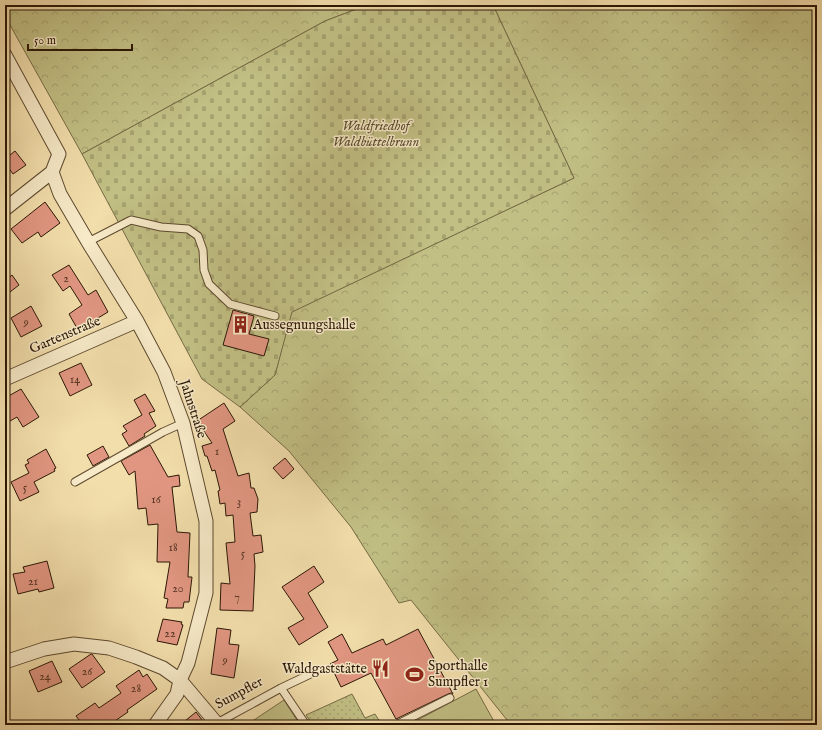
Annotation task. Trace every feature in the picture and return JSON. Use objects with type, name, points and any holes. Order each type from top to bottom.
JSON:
[{"type":"street","points":[[5,55],[59,154],[52,172],[5,208]]},
{"type":"street","name":"Jahnstraße","points":[[52,172],[60,194],[88,242],[138,321],[164,372],[183,423],[206,521],[206,593],[188,662],[180,680],[177,694],[155,725]]},
{"type":"street","name":"Gartenstraße","points":[[5,379],[138,321]]},
{"type":"street","name":"Sumpfler","points":[[5,662],[44,649],[74,644],[109,648],[163,668],[180,680],[218,724]]},
{"type":"lane","points":[[88,242],[130,220],[161,227],[188,229],[198,236],[203,250],[204,270],[209,284],[230,304],[275,316]]},
{"type":"lane","points":[[75,482],[163,432],[183,423]]},
{"type":"lane","name":"Sumpfler","points":[[218,724],[281,688],[319,670]]},
{"type":"lane","points":[[281,688],[306,725]]},
{"type":"lane","points":[[396,725],[450,698]]},
{"type":"green space","points":[[5,5],[367,5],[325,21],[82,154],[5,16]]},
{"type":"green space","name":"Waldfriedhof Waldbüttelbrunn","points":[[367,5],[493,5],[574,178],[292,312],[275,375],[240,407],[202,379],[82,154],[325,21]]},
{"type":"green space","points":[[493,5],[817,5],[817,725],[511,725],[411,600],[399,603],[351,527],[289,451],[240,407],[275,375],[291,312],[574,178]]},
{"type":"green space","points":[[476,689],[496,725],[408,725]]},
{"type":"green space","points":[[352,694],[365,718],[375,714],[382,725],[313,725],[306,715]]},
{"type":"green space","points":[[284,700],[300,725],[253,725],[251,722]]},
{"type":"building","points":[[15,151],[26,165],[13,174],[5,163],[5,159]]},
{"type":"building","points":[[45,202],[60,223],[41,237],[38,232],[22,243],[11,229]]},
{"type":"building","points":[[69,265],[88,295],[96,290],[108,312],[78,330],[69,314],[82,305],[70,286],[63,291],[52,275]]},
{"type":"building","points":[[12,275],[19,285],[10,292],[5,285],[5,281]]},
{"type":"building","points":[[31,306],[42,326],[21,337],[11,318]]},
{"type":"building","name":"Aussegnungshalle","points":[[233,310],[254,316],[249,334],[269,339],[264,356],[223,345]]},
{"type":"building","points":[[81,363],[92,385],[70,396],[59,373]]},
{"type":"building","points":[[21,389],[39,417],[23,427],[17,417],[5,424],[5,398]]},
{"type":"building","points":[[145,394],[155,411],[149,413],[156,426],[144,434],[145,436],[129,446],[122,434],[127,431],[123,426],[142,415],[134,400]]},
{"type":"building","points":[[224,403],[235,421],[223,429],[238,476],[249,473],[251,488],[254,488],[258,499],[257,512],[250,513],[253,536],[261,535],[263,552],[254,554],[255,566],[253,611],[220,610],[221,583],[230,584],[226,543],[235,542],[233,515],[226,516],[225,503],[220,504],[218,491],[220,490],[215,470],[212,471],[202,446],[212,443],[197,421]]},
{"type":"building","points":[[150,445],[168,477],[179,475],[180,486],[172,487],[177,532],[190,533],[188,577],[192,577],[189,602],[184,602],[183,608],[166,608],[168,599],[164,598],[170,562],[157,562],[158,524],[148,525],[146,508],[138,509],[135,471],[129,475],[121,461]]},
{"type":"building","points":[[103,446],[109,457],[93,466],[87,455]]},
{"type":"building","points":[[46,449],[56,468],[54,469],[55,471],[34,482],[39,492],[20,501],[11,482],[29,473],[25,465],[29,463],[27,460]]},
{"type":"building","points":[[285,458],[294,469],[283,479],[273,468]]},
{"type":"building","points":[[47,561],[54,588],[39,592],[38,589],[18,594],[13,574],[25,572],[23,567]]},
{"type":"building","points":[[314,566],[324,582],[308,593],[328,627],[299,645],[288,628],[304,619],[282,587]]},
{"type":"building","points":[[163,619],[182,622],[181,624],[183,625],[177,645],[157,641]]},
{"type":"building","points":[[217,628],[231,630],[229,644],[239,645],[234,678],[211,674]]},
{"type":"building","name":"Sporthalle Sumpfler 1","points":[[418,629],[453,694],[448,694],[396,719],[371,673],[341,687],[330,664],[338,660],[328,642],[342,634],[352,653],[383,639],[386,645]]},
{"type":"building","points":[[91,654],[105,672],[82,688],[69,669]]},
{"type":"building","points":[[52,661],[62,682],[38,692],[29,671]]},
{"type":"building","points":[[139,670],[143,677],[147,674],[157,689],[109,725],[83,725],[76,716],[95,703],[99,708],[121,693],[116,686]]},
{"type":"building","points":[[196,712],[206,725],[180,725]]},
{"type":"place","name":"Aussegnungshalle","points":[[240,325]]},
{"type":"place","name":"Waldgaststätte","points":[[380,669]]},
{"type":"place","name":"Sporthalle Sumpfler 1","points":[[415,674]]}]
